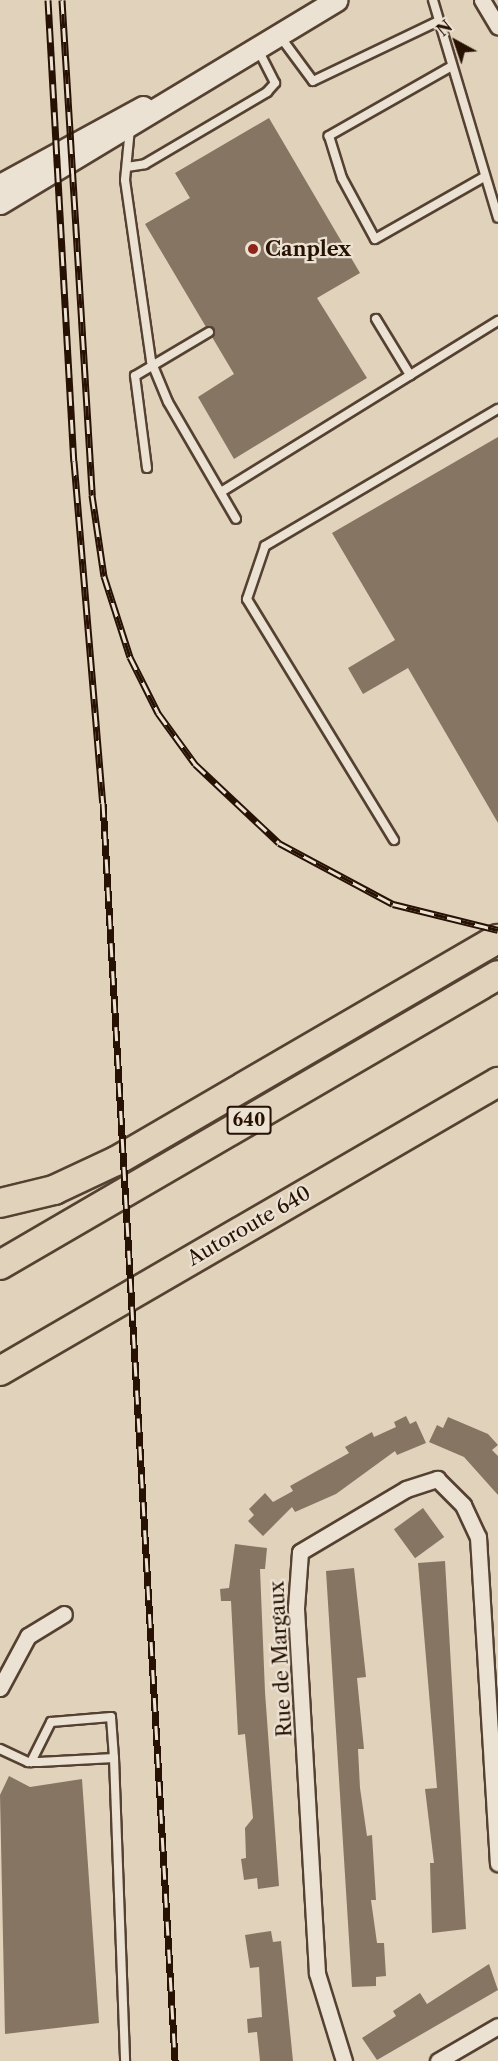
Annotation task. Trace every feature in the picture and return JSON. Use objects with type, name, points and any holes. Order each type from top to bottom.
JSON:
[{"type":"highway","points":[[0,1203],[54,1190],[116,1161],[498,939]]},
{"type":"highway","name":"640","points":[[0,1265],[498,975]]},
{"type":"highway","name":"Autoroute 640","points":[[0,1371],[498,1082]]},
{"type":"highway","points":[[0,1384],[103,1312]]},
{"type":"street","points":[[0,185],[126,121],[336,0]]},
{"type":"street","points":[[482,0],[498,27]]},
{"type":"street","points":[[0,203],[126,121]]},
{"type":"street","name":"Rue de Margaux","points":[[344,2061],[317,1973],[296,1608],[300,1552],[406,1489],[437,1479],[464,1505],[478,1537],[498,1863]]},
{"type":"street","points":[[0,1688],[28,1636],[64,1614]]},
{"type":"street","points":[[438,2061],[498,2026]]},
{"type":"lane","points":[[433,0],[498,218]]},
{"type":"lane","points":[[278,33],[313,81],[439,21]]},
{"type":"lane","points":[[127,167],[145,164],[267,92],[275,82],[256,46]]},
{"type":"lane","points":[[452,66],[329,136],[342,178],[375,239],[484,177]]},
{"type":"lane","points":[[126,121],[127,167],[153,366],[236,519]]},
{"type":"lane","points":[[376,319],[410,375]]},
{"type":"lane","points":[[221,492],[498,321]]},
{"type":"lane","points":[[147,468],[135,376],[209,332]]},
{"type":"lane","points":[[394,840],[247,599],[265,546],[498,409]]},
{"type":"lane","points":[[31,1762],[51,1722],[111,1717],[125,2061]]},
{"type":"lane","points":[[0,1749],[31,1762],[114,1758]]},
{"type":"building","name":"Canplex","points":[[269,118],[360,273],[317,298],[367,378],[234,459],[198,397],[234,374],[212,337],[214,329],[206,327],[145,224],[190,198],[175,173]]},
{"type":"building","points":[[498,437],[498,823],[408,668],[363,694],[348,668],[395,640],[332,533]]},
{"type":"building","points":[[406,1416],[410,1424],[416,1421],[426,1443],[397,1455],[395,1451],[336,1494],[295,1512],[292,1507],[263,1536],[248,1521],[254,1515],[249,1509],[265,1493],[273,1502],[293,1491],[290,1486],[349,1453],[345,1447],[372,1432],[374,1437],[396,1427],[394,1422]]},
{"type":"building","points":[[448,1417],[488,1434],[498,1445],[492,1450],[498,1456],[498,1495],[464,1457],[429,1442],[437,1425],[443,1428]]},
{"type":"building","points":[[423,1508],[444,1537],[415,1558],[394,1529]]},
{"type":"building","points":[[235,1544],[267,1548],[265,1569],[260,1569],[265,1692],[279,1886],[258,1889],[257,1878],[244,1880],[241,1859],[246,1858],[245,1828],[253,1818],[245,1734],[238,1735],[231,1601],[221,1601],[220,1589],[229,1588]]},
{"type":"building","points":[[445,1561],[466,1929],[432,1933],[430,1863],[434,1863],[425,1789],[437,1788],[418,1563]]},
{"type":"building","points":[[354,1568],[366,1677],[357,1678],[364,1749],[358,1749],[360,1788],[367,1836],[372,1835],[376,1900],[371,1900],[377,1943],[384,1943],[386,1976],[376,1977],[376,1986],[352,1987],[326,1571]]},
{"type":"building","points":[[9,1776],[30,1787],[82,1779],[99,2023],[5,2034],[0,1795]]},
{"type":"building","points":[[271,1931],[273,1942],[281,1941],[293,2061],[260,2061],[257,2032],[248,2033],[247,2019],[262,2017],[259,1967],[250,1968],[245,1935]]},
{"type":"building","points":[[489,1964],[498,1990],[377,2060],[362,2038],[396,2016],[393,2011],[420,1993],[427,2004]]},
{"type":"railway","points":[[48,0],[74,461],[103,803],[175,2061]]},
{"type":"railway","points":[[62,0],[92,495],[104,576],[130,657],[158,713],[195,764],[279,843],[393,904],[498,930]]},
{"type":"place","name":"Canplex","points":[[253,249]]}]
